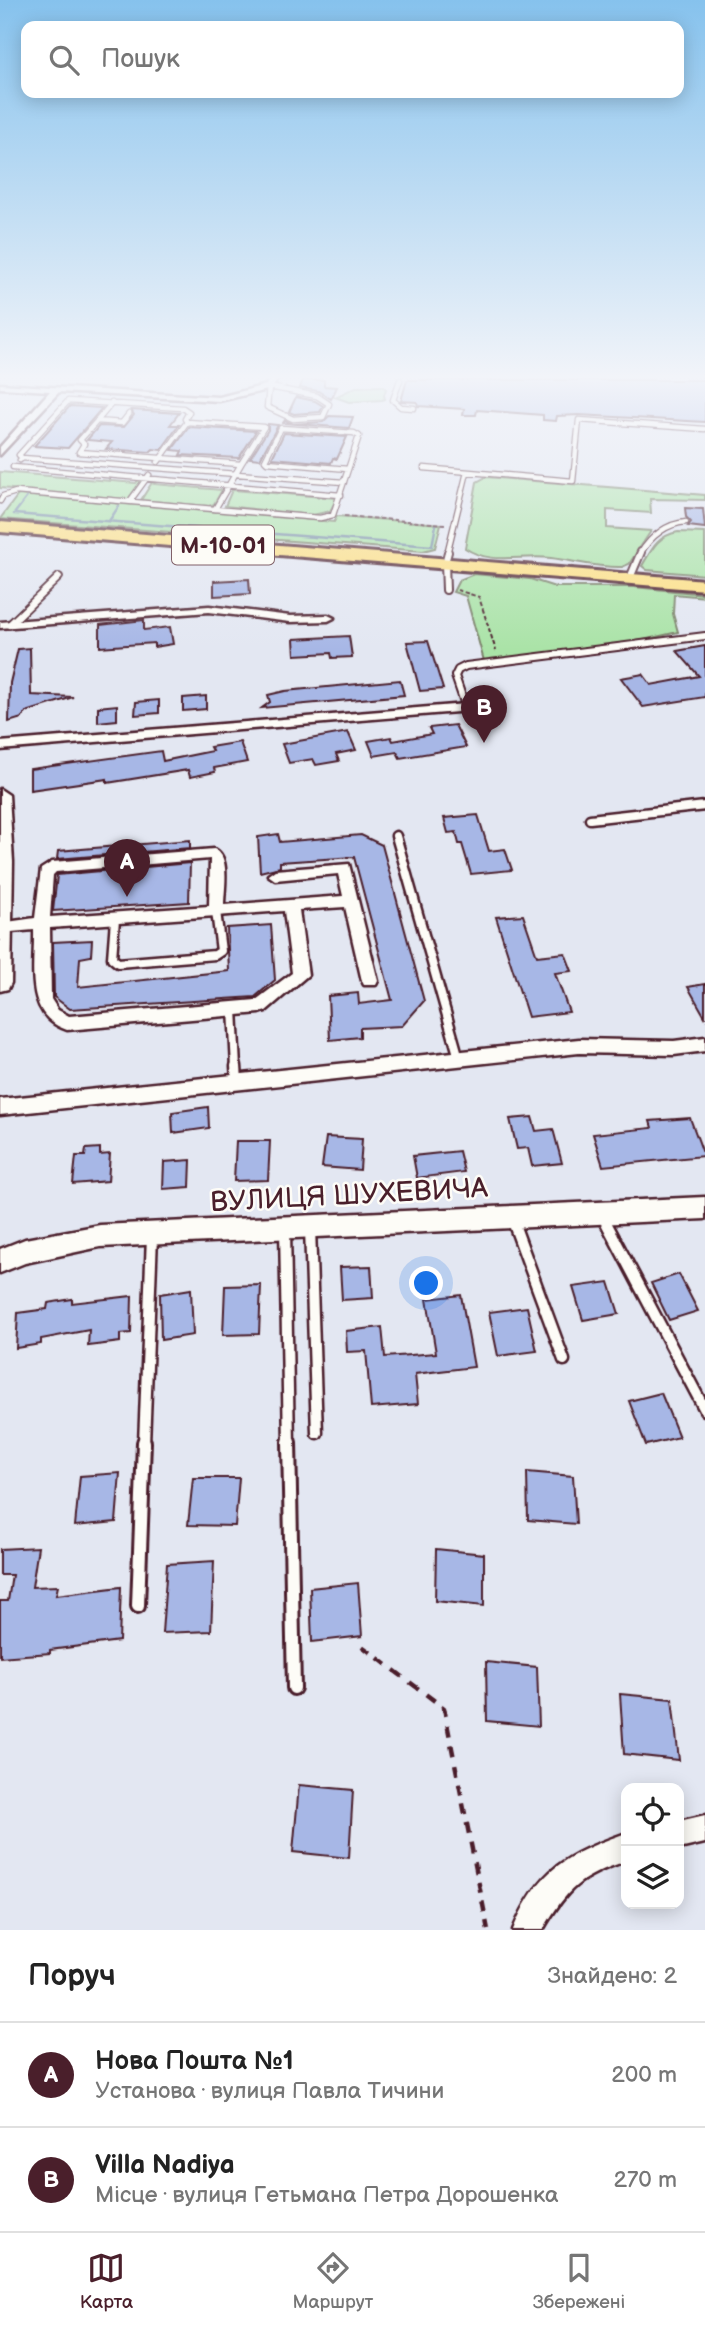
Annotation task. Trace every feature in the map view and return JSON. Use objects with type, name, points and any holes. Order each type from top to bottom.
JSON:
[{"type":"highway","name":"М-10-01","points":[[0,527],[705,585]]},
{"type":"main road","points":[[0,983],[3,928],[1,808]]},
{"type":"street","points":[[4,625],[209,609],[290,619],[328,618]]},
{"type":"street","points":[[0,746],[466,708]]},
{"type":"street","points":[[216,911],[217,857],[214,854],[52,867],[46,873],[41,923],[43,1000],[52,1015],[67,1023],[260,1006],[300,975],[291,906]]},
{"type":"street","points":[[275,875],[344,868],[370,981]]},
{"type":"street","points":[[3,928],[352,901]]},
{"type":"street","points":[[0,1107],[579,1046],[674,1048],[705,1044]]},
{"type":"street","name":"ВУЛИЦЯ ШУХЕВИЧА","points":[[0,1261],[26,1251],[100,1236],[705,1208]]},
{"type":"street","points":[[684,1834],[705,1829]]},
{"type":"street","points":[[527,1930],[554,1884],[568,1870],[584,1861],[621,1849]]},
{"type":"lane","points":[[54,470],[341,495]]},
{"type":"lane","points":[[130,501],[152,470]]},
{"type":"lane","points":[[182,470],[344,482]]},
{"type":"lane","points":[[215,509],[237,470]]},
{"type":"lane","points":[[0,501],[3,496],[16,492],[320,518],[333,515],[348,470]]},
{"type":"lane","points":[[446,470],[573,481],[574,470]]},
{"type":"lane","points":[[446,590],[445,564],[467,472]]},
{"type":"lane","points":[[630,578],[632,569],[653,534],[678,522],[686,523]]},
{"type":"lane","points":[[4,625],[59,577]]},
{"type":"lane","points":[[466,708],[455,673],[466,666],[705,636]]},
{"type":"lane","points":[[590,819],[705,806]]},
{"type":"lane","points":[[396,836],[459,1058]]},
{"type":"lane","points":[[115,919],[112,958],[118,963],[215,955],[221,951],[216,911]]},
{"type":"lane","points":[[233,1009],[237,1081]]},
{"type":"lane","points":[[601,1213],[705,1410]]},
{"type":"lane","points":[[511,1217],[564,1360]]},
{"type":"lane","points":[[310,1225],[317,1433]]},
{"type":"lane","points":[[286,1226],[294,1688]]},
{"type":"lane","points":[[138,1606],[152,1233]]},
{"type":"path","points":[[333,515],[446,524],[444,533]]},
{"type":"path","points":[[455,589],[480,597],[497,650],[486,663]]},
{"type":"path","points":[[362,1646],[444,1708],[488,1930]]},
{"type":"green space","points":[[0,472],[136,483],[139,479],[141,481],[128,499],[0,488]]},
{"type":"green space","points":[[486,477],[705,495],[705,500],[650,499],[651,513],[607,510],[607,528],[651,531],[629,564],[622,567],[540,557],[485,557],[465,548],[477,482]]},
{"type":"green space","points":[[153,481],[156,481],[154,484],[222,490],[214,504],[209,506],[141,500]]},
{"type":"green space","points":[[232,490],[337,498],[330,511],[313,515],[225,506]]},
{"type":"green space","points":[[18,495],[334,522],[337,516],[441,524],[435,548],[423,551],[0,519]]},
{"type":"green space","points":[[678,532],[705,533],[705,575],[647,570],[642,566],[660,540]]},
{"type":"green space","points":[[474,574],[530,579],[555,587],[634,587],[705,594],[705,597],[674,594],[673,614],[678,632],[634,642],[484,661],[466,596],[453,592],[459,580]]},
{"type":"building","points":[[685,508],[703,509],[705,528],[688,526],[691,522],[686,517]]},
{"type":"building","points":[[249,579],[250,594],[214,596],[214,581]]},
{"type":"building","points":[[144,620],[144,630],[170,627],[173,644],[154,647],[154,643],[100,647],[100,625]]},
{"type":"building","points":[[349,636],[352,657],[332,658],[331,653],[295,655],[294,639]]},
{"type":"building","points":[[428,641],[443,689],[420,691],[407,642]]},
{"type":"building","points":[[705,646],[705,697],[643,707],[621,678],[643,674],[651,685],[699,676],[677,651]]},
{"type":"building","points":[[30,648],[31,695],[73,697],[26,712],[22,718],[9,722],[10,683],[18,649]]},
{"type":"building","points":[[400,680],[404,695],[262,708],[270,702],[268,695],[285,691]]},
{"type":"building","points":[[206,696],[206,709],[183,711],[183,698]]},
{"type":"building","points":[[159,700],[159,713],[135,715],[136,702]]},
{"type":"building","points":[[117,705],[117,720],[98,722],[98,707]]},
{"type":"building","points":[[455,725],[466,747],[400,758],[397,752],[374,756],[368,741],[391,737],[393,741],[432,734],[429,728]]},
{"type":"building","points":[[348,732],[356,750],[336,754],[339,761],[316,765],[313,759],[289,763],[282,744]]},
{"type":"building","points":[[240,742],[247,762],[214,768],[215,772],[190,777],[188,770],[107,783],[107,779],[30,790],[30,769],[161,751],[163,761],[212,751],[210,747]]},
{"type":"building","points":[[478,815],[489,851],[505,849],[512,870],[471,874],[462,844],[459,844],[456,832],[448,833],[444,818]]},
{"type":"building","points":[[278,834],[280,842],[361,835],[382,845],[424,1001],[402,1026],[360,1028],[360,1037],[330,1040],[328,996],[358,993],[359,1004],[392,1000],[354,857],[280,862],[280,867],[260,872],[258,837]]},
{"type":"building","points":[[190,840],[190,848],[57,859],[58,851]]},
{"type":"building","points":[[190,863],[189,902],[53,911],[57,875]]},
{"type":"building","points":[[523,915],[537,956],[565,953],[572,971],[555,973],[569,1012],[528,1017],[496,917]]},
{"type":"building","points":[[271,925],[275,980],[255,997],[70,1009],[54,997],[53,942],[92,940],[91,956],[80,958],[78,987],[229,971],[227,928]]},
{"type":"building","points":[[705,984],[705,1017],[688,987]]},
{"type":"building","points":[[208,1107],[209,1128],[173,1133],[172,1112]]},
{"type":"building","points":[[532,1117],[536,1131],[553,1129],[562,1163],[532,1166],[528,1148],[517,1149],[510,1119]]},
{"type":"building","points":[[690,1118],[704,1156],[603,1166],[593,1134],[652,1128],[650,1121]]},
{"type":"building","points":[[326,1137],[362,1139],[360,1170],[322,1167]]},
{"type":"building","points":[[236,1141],[270,1141],[268,1180],[234,1181]]},
{"type":"building","points":[[100,1148],[100,1155],[110,1154],[108,1181],[73,1184],[76,1156],[85,1156],[86,1149]]},
{"type":"building","points":[[459,1151],[464,1172],[417,1178],[413,1156]]},
{"type":"building","points":[[191,1160],[190,1187],[163,1189],[164,1162]]},
{"type":"building","points":[[371,1266],[373,1298],[342,1300],[340,1267]]},
{"type":"building","points":[[679,1274],[698,1311],[669,1320],[651,1283]]},
{"type":"building","points":[[609,1282],[619,1314],[583,1320],[573,1287]]},
{"type":"building","points":[[261,1285],[259,1334],[223,1335],[225,1286]]},
{"type":"building","points":[[191,1289],[193,1335],[161,1340],[160,1294]]},
{"type":"building","points":[[461,1295],[474,1367],[415,1374],[418,1404],[371,1408],[366,1351],[347,1352],[346,1331],[382,1327],[385,1357],[436,1353],[427,1299]]},
{"type":"building","points":[[132,1296],[131,1333],[120,1334],[120,1342],[88,1346],[89,1330],[41,1339],[41,1344],[16,1348],[18,1313],[47,1309],[48,1303],[72,1299],[72,1303]]},
{"type":"building","points":[[527,1307],[537,1351],[498,1356],[489,1312]]},
{"type":"building","points":[[661,1393],[679,1437],[646,1445],[629,1401]]},
{"type":"building","points":[[527,1472],[573,1476],[576,1524],[528,1520]]},
{"type":"building","points":[[120,1473],[116,1522],[75,1526],[80,1476]]},
{"type":"building","points":[[193,1478],[239,1478],[235,1526],[188,1525]]},
{"type":"building","points":[[38,1547],[32,1587],[58,1586],[56,1595],[121,1587],[119,1641],[50,1650],[50,1653],[0,1657],[0,1601],[8,1601],[12,1575],[0,1575],[0,1549]]},
{"type":"building","points":[[436,1549],[484,1554],[484,1606],[435,1601]]},
{"type":"building","points":[[214,1561],[211,1631],[162,1633],[167,1564]]},
{"type":"building","points":[[358,1583],[362,1636],[312,1642],[310,1588]]},
{"type":"building","points":[[486,1662],[537,1667],[539,1726],[487,1721]]},
{"type":"building","points":[[620,1694],[672,1699],[679,1760],[624,1754]]},
{"type":"building","points":[[299,1785],[353,1790],[349,1858],[293,1852]]},
{"type":"waterway","points":[[27,497],[14,514],[432,546],[436,525]]},
{"type":"waterway","points":[[109,521],[119,506]]},
{"type":"place","name":"Villa Nadiya","points":[[484,743]]},
{"type":"place","name":"Нова Пошта №1","points":[[127,897]]}]
